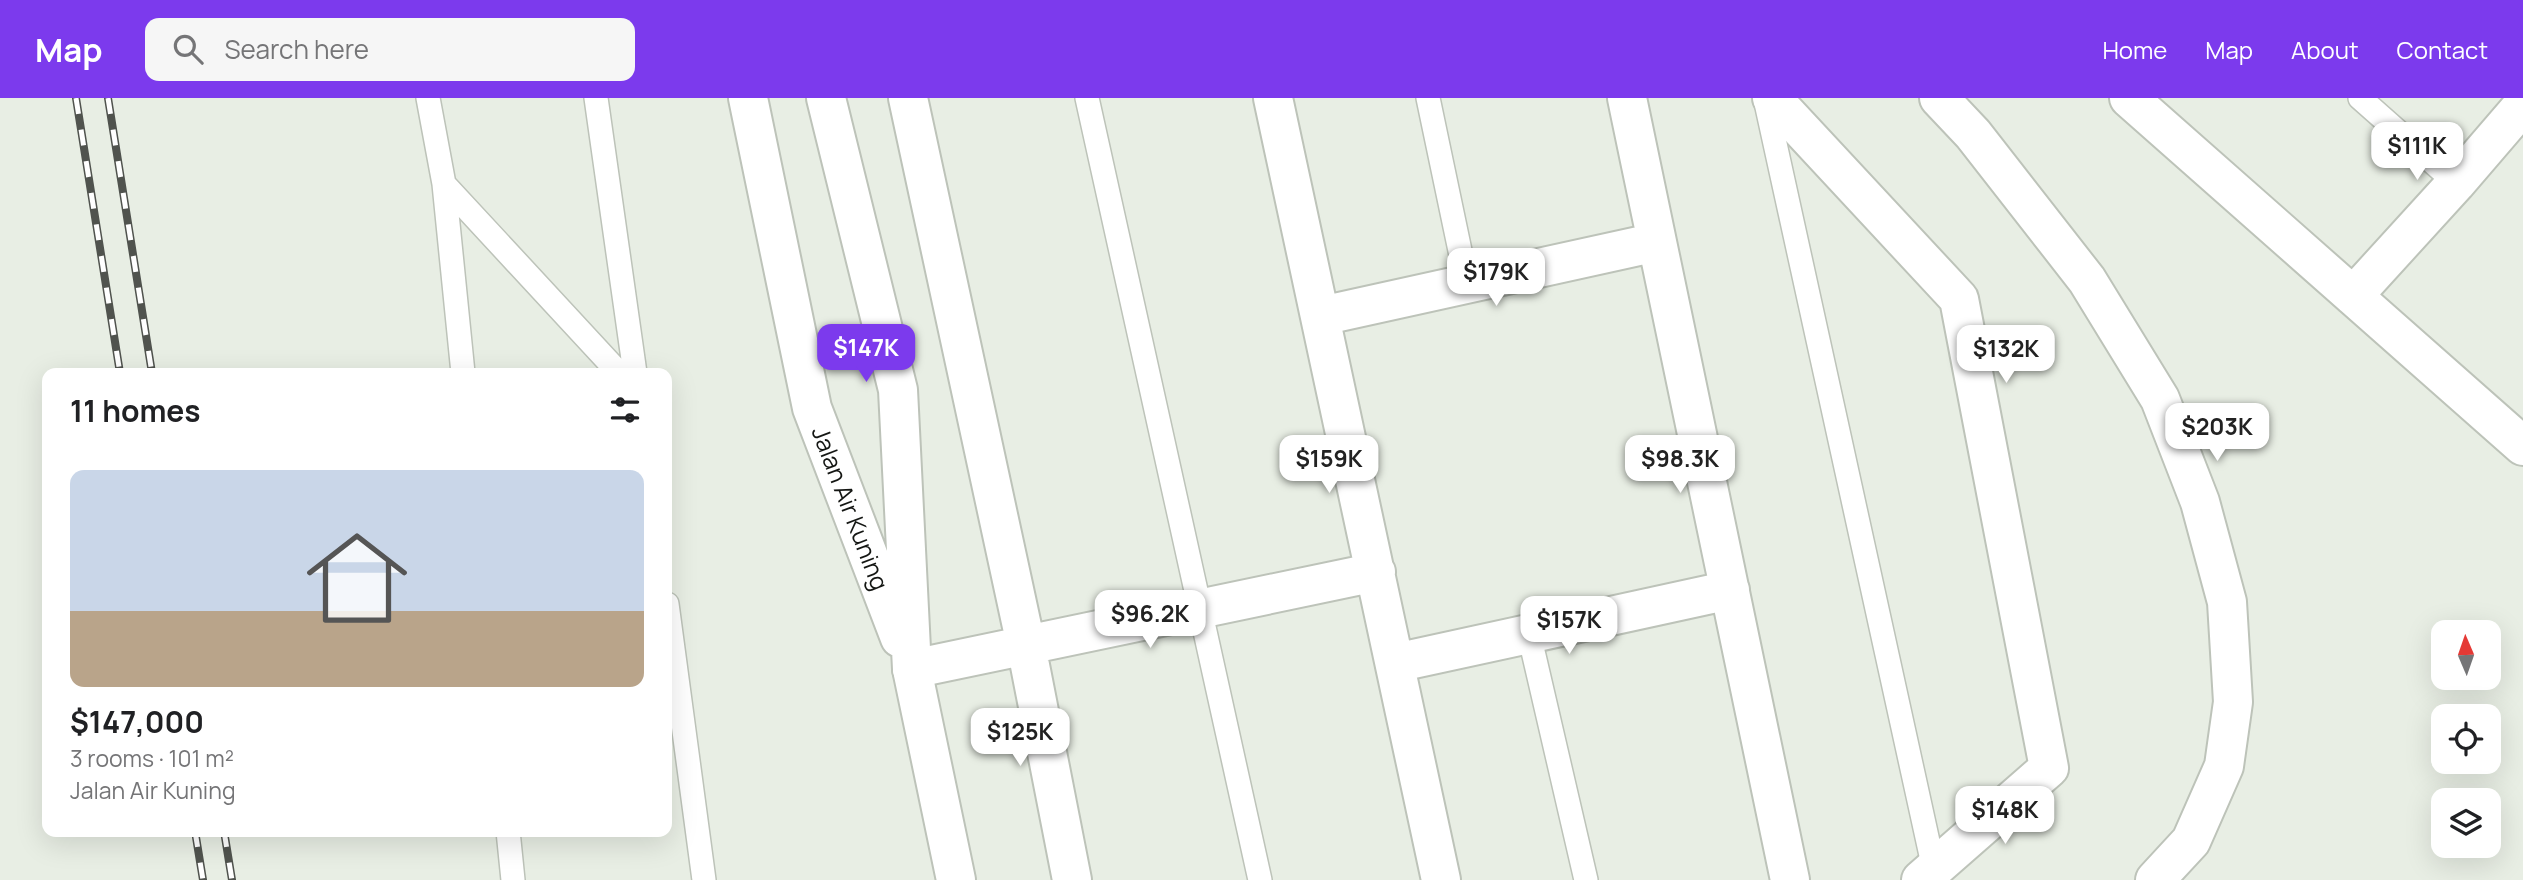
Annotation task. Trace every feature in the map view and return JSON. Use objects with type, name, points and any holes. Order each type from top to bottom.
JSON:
[{"type":"street","name":"Jalan Air Kuning","points":[[748,98],[812,408],[912,669]]},
{"type":"street","name":"Jalan Air Kuning","points":[[826,98],[898,390],[912,669],[948,878]]},
{"type":"street","points":[[908,98],[1026,645],[1072,880]]},
{"type":"street","points":[[1273,98],[1441,880]]},
{"type":"street","points":[[1628,98],[1790,880]]},
{"type":"street","points":[[1772,98],[1959,299],[2049,768],[1928,875]]},
{"type":"street","points":[[1939,98],[1973,134],[2087,280],[2160,399],[2203,514],[2227,601],[2232,702],[2224,766],[2192,841],[2155,880]]},
{"type":"street","points":[[2129,98],[2523,446]]},
{"type":"street","points":[[2353,296],[2523,105]]},
{"type":"street","points":[[1321,316],[1657,242]]},
{"type":"street","points":[[912,669],[1376,572]]},
{"type":"street","points":[[1395,663],[1730,590]]},
{"type":"lane","points":[[428,98],[444,184],[462,368]]},
{"type":"lane","points":[[596,98],[634,368]]},
{"type":"lane","points":[[1087,98],[1260,880]]},
{"type":"lane","points":[[1428,98],[1467,284]]},
{"type":"lane","points":[[1765,98],[1928,875]]},
{"type":"lane","points":[[2360,98],[2456,183]]},
{"type":"lane","points":[[444,184],[614,368]]},
{"type":"lane","points":[[1529,634],[1586,880]]},
{"type":"lane","points":[[672,641],[704,880]]},
{"type":"lane","points":[[509,837],[513,880]]},
{"type":"railway","points":[[76,98],[119,368]]},
{"type":"railway","points":[[108,98],[151,368]]},
{"type":"railway","points":[[196,837],[203,880]]},
{"type":"railway","points":[[225,837],[232,880]]}]
